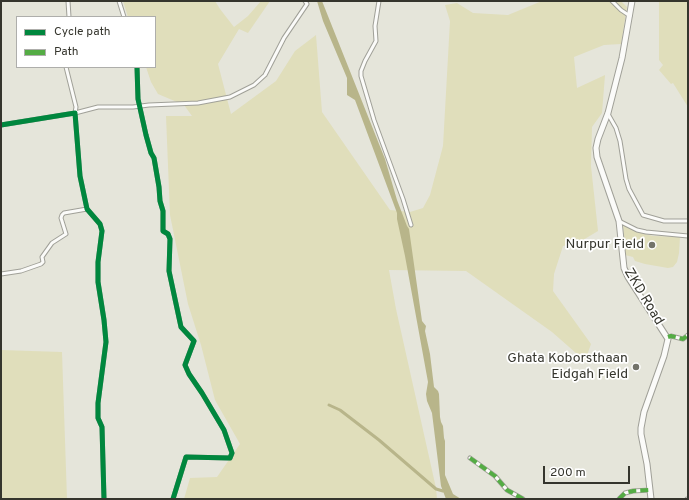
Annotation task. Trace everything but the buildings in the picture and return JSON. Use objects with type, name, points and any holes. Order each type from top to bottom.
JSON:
[{"type":"main road","name":"ZKD Road","points":[[632,1],[622,58],[608,114],[596,148],[619,221],[623,260],[628,277],[668,337],[668,341],[644,412],[641,428],[651,499]]},
{"type":"street","points":[[68,1],[69,16]]},
{"type":"street","points":[[119,1],[124,16]]},
{"type":"street","points":[[1,125],[75,113],[98,107],[198,103],[230,97],[254,85],[265,75],[284,38],[307,4],[305,1]]},
{"type":"street","points":[[379,1],[375,26],[376,41],[365,61],[361,71],[361,76],[374,120],[411,225]]},
{"type":"street","points":[[612,1],[630,16]]},
{"type":"street","points":[[66,68],[76,108],[75,113],[80,176],[87,209],[100,224],[102,231],[98,262],[98,282],[106,342],[98,418],[102,427],[104,499]]},
{"type":"street","points":[[137,68],[139,106],[149,147],[154,158],[160,202],[163,211],[163,231],[168,234],[170,239],[169,271],[181,327],[194,341],[185,365],[189,374],[202,392],[224,430],[232,453],[230,458],[186,457],[173,499]]},
{"type":"street","points":[[608,114],[616,128],[620,141],[629,189],[643,215],[664,221],[688,221]]},
{"type":"street","points":[[1,274],[21,271],[41,264],[43,262],[42,257],[52,243],[66,234],[61,218],[62,215],[64,213],[87,209]]},
{"type":"street","points":[[619,221],[637,230],[646,232],[688,236]]},
{"type":"street","points":[[668,337],[671,336],[683,339],[688,335]]},
{"type":"street","points":[[470,458],[495,476],[507,490],[523,499]]},
{"type":"street","points":[[619,499],[625,493],[650,490]]},
{"type":"shaded area","points":[[123,1],[215,1],[234,27],[248,16],[261,1],[270,1],[248,33],[239,29],[218,64],[231,114],[276,81],[295,51],[316,35],[322,112],[390,210],[410,212],[423,208],[430,195],[443,146],[450,21],[445,5],[457,3],[473,13],[508,15],[542,1],[621,1],[627,7],[621,44],[604,45],[574,57],[577,88],[605,75],[602,113],[592,127],[591,166],[598,231],[578,243],[563,246],[554,274],[553,291],[591,344],[585,361],[552,332],[466,271],[389,270],[396,309],[436,488],[437,499],[184,499],[190,478],[217,477],[240,444],[215,400],[201,345],[188,304],[170,215],[166,116],[192,116],[184,105],[158,94],[151,82],[146,68],[156,68],[156,16],[128,16]]},
{"type":"shaded area","points":[[317,1],[322,1],[385,159],[397,200],[409,229],[422,321],[426,326],[425,331],[430,354],[434,387],[439,394],[440,417],[445,441],[445,475],[453,494],[461,499],[446,499],[441,486],[432,413],[426,394],[428,382],[397,213],[355,100],[347,95],[347,78],[323,21]]},
{"type":"shaded area","points":[[659,1],[688,1],[688,107],[673,83],[671,84],[659,70],[663,65],[659,60]]},
{"type":"shaded area","name":"Nurpur Field","points":[[623,223],[637,232],[653,236],[680,237],[677,262],[673,267],[668,268],[635,261],[633,257],[625,255]]},
{"type":"shaded area","points":[[1,350],[62,352],[67,499],[1,499]]},
{"type":"waterway","points":[[329,405],[340,410],[379,440],[436,489],[443,491]]},
{"type":"marked path","points":[[668,337],[671,336],[683,339],[688,335]]},
{"type":"marked path","points":[[470,458],[495,476],[507,490],[523,499]]},
{"type":"marked path","points":[[619,499],[625,493],[650,490]]},
{"type":"cycle path","points":[[137,68],[138,99],[146,135],[154,158],[160,201],[163,211],[163,231],[168,234],[170,239],[169,271],[181,327],[194,341],[185,365],[189,374],[224,430],[232,453],[230,458],[186,457],[173,499]]},
{"type":"cycle path","points":[[1,125],[75,113],[80,176],[87,209],[100,224],[102,231],[98,262],[98,282],[106,342],[98,403],[98,418],[102,427],[104,499]]},
{"type":"place","name":"Nurpur Field","points":[[652,245]]},
{"type":"place","name":"Ghata Koborsthaan Eidgah Field","points":[[636,367]]}]
